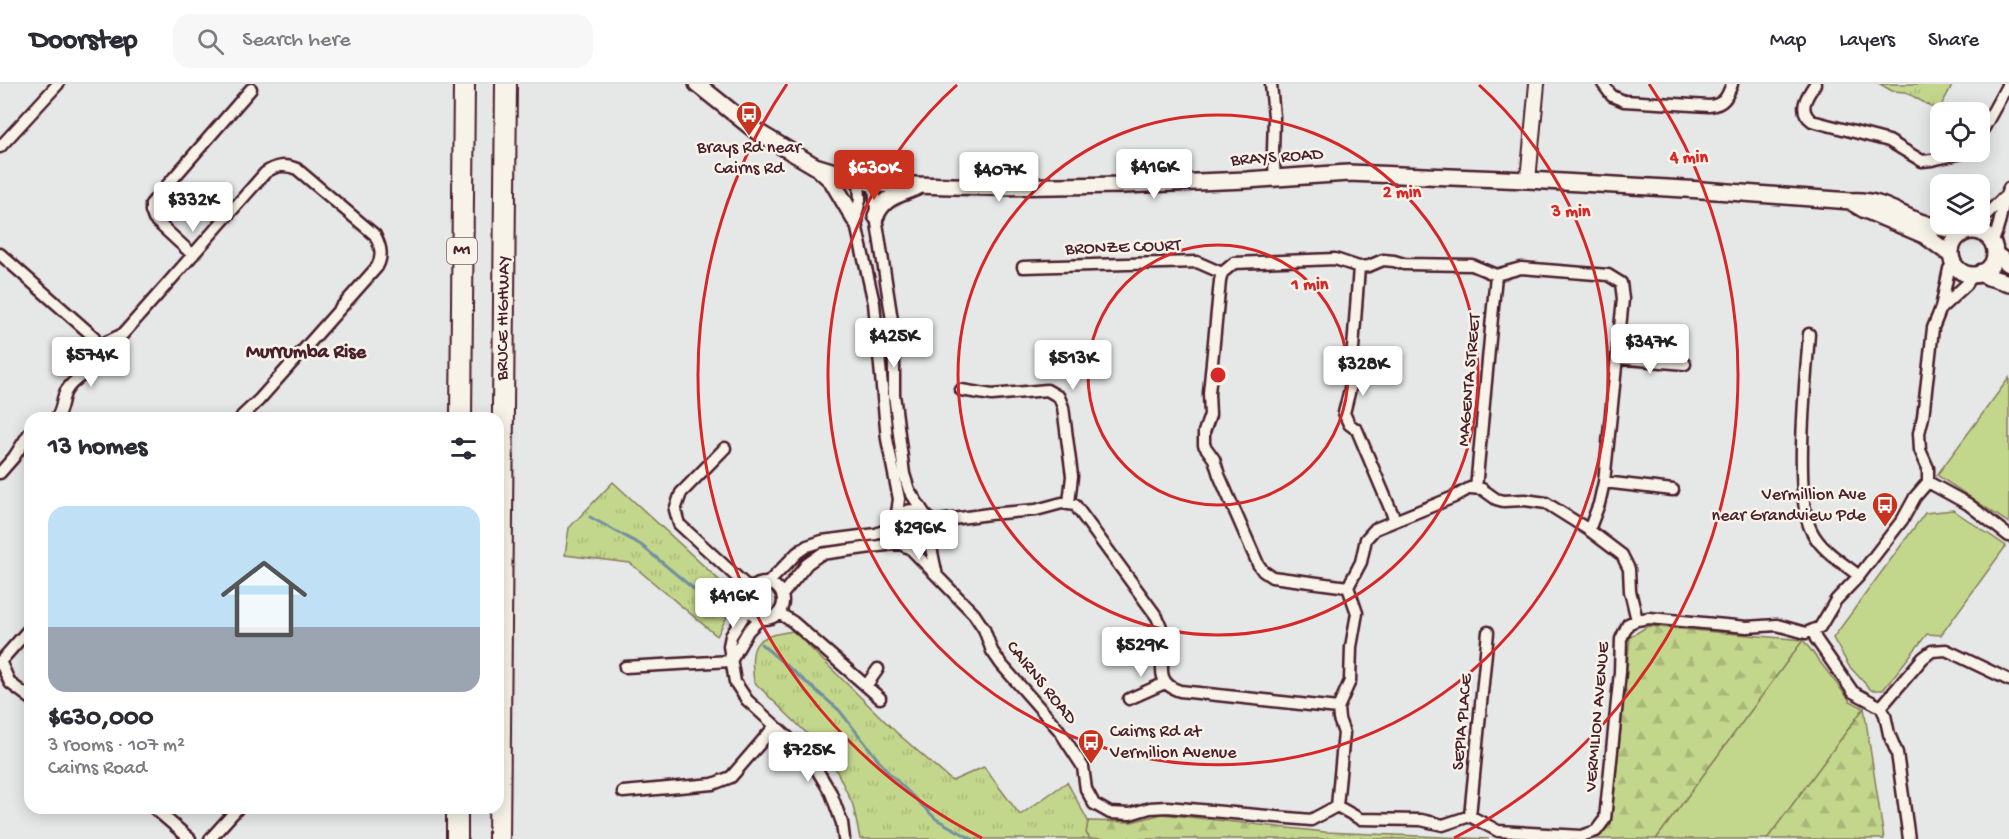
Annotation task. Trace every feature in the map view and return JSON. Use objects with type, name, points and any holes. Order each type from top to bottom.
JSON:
[{"type":"highway","name":"M1","points":[[460,412],[464,84]]},
{"type":"highway","name":"BRUCE HIGHWAY","points":[[503,412],[506,84]]},
{"type":"highway","points":[[457,814],[457,839]]},
{"type":"highway","name":"BRUCE HIGHWAY","points":[[499,814],[499,839]]},
{"type":"main road","name":"BRAYS ROAD","points":[[697,84],[756,131],[815,166],[867,182],[919,186],[1122,184],[1348,173],[1528,180],[1851,201],[1866,200],[1930,224]]},
{"type":"main road","points":[[815,166],[832,181],[855,220]]},
{"type":"main road","points":[[876,216],[880,206],[888,200],[919,186]]},
{"type":"main road","name":"BRAYS ROAD","points":[[1851,201],[1863,209],[1924,235],[1952,259]]},
{"type":"main road","points":[[1964,234],[1953,243],[1952,259],[1962,271],[2009,283]]},
{"type":"main road","points":[[1982,234],[2009,264]]},
{"type":"main road","points":[[1977,273],[1991,265],[1993,248]]},
{"type":"street","points":[[0,147],[58,84]]},
{"type":"street","points":[[1270,84],[1274,117],[1275,178]]},
{"type":"street","points":[[1528,180],[1537,84]]},
{"type":"street","points":[[1603,84],[1612,96],[1624,101],[1713,106],[1724,101],[1732,84]]},
{"type":"street","points":[[1815,84],[1807,96],[1804,107],[1807,117],[1815,123],[1889,141],[1922,161],[1930,160]]},
{"type":"street","points":[[1990,117],[2008,84]]},
{"type":"street","points":[[193,255],[154,219],[151,204],[251,89]]},
{"type":"street","points":[[99,346],[123,334],[265,173],[280,165],[288,165],[297,169],[375,235],[380,244],[381,260],[260,400],[246,412]]},
{"type":"street","points":[[867,182],[876,216],[894,333],[894,394],[904,474],[909,490],[932,528],[929,538],[937,578]]},
{"type":"street","points":[[867,182],[855,220],[874,303],[887,439],[899,500],[895,524],[896,536],[905,545]]},
{"type":"street","points":[[1990,209],[2006,193]]},
{"type":"street","points":[[1993,248],[2006,193]]},
{"type":"street","points":[[0,254],[93,336],[99,346],[97,361],[66,391],[59,412]]},
{"type":"street","points":[[1348,587],[1272,577],[1263,571],[1219,475],[1214,459],[1204,445],[1204,432],[1210,415],[1209,393],[1222,273],[1234,263],[1335,259],[1359,267],[1369,266],[1383,260],[1404,264],[1472,265],[1496,276],[1521,268],[1608,275],[1621,283],[1623,299],[1604,482],[1589,530]]},
{"type":"street","points":[[1470,816],[1443,825],[1421,820],[1360,819],[1337,806],[1344,740],[1338,708],[1350,681],[1351,647],[1357,613],[1348,587],[1360,562],[1366,539],[1375,529],[1454,497],[1470,488],[1476,488],[1503,501],[1546,503],[1589,530],[1622,555],[1629,569],[1630,591],[1636,620],[1649,618],[1747,627],[1777,625],[1798,632],[1813,631],[1824,621],[1836,600],[1859,576],[1903,519],[1915,497],[1928,482],[1928,468],[1920,450],[1919,433],[1923,417],[1934,323],[1941,308],[1952,259]]},
{"type":"street","name":"BRONZE COURT","points":[[1023,267],[1197,262],[1222,273]]},
{"type":"street","points":[[1359,267],[1350,389],[1344,413],[1349,424],[1357,430],[1395,520]]},
{"type":"street","points":[[1941,308],[1954,298],[1977,273]]},
{"type":"street","name":"MAGENTA STREET","points":[[1476,488],[1496,276]]},
{"type":"street","points":[[1809,334],[1803,424],[1805,515],[1818,541],[1859,576]]},
{"type":"street","points":[[1617,358],[1686,364]]},
{"type":"street","points":[[961,390],[992,395],[1047,390],[1059,397],[1063,407],[1072,476],[1069,503]]},
{"type":"street","points":[[0,472],[24,441]]},
{"type":"street","points":[[724,448],[681,493],[675,510],[679,524],[751,590]]},
{"type":"street","points":[[1604,482],[1673,490]]},
{"type":"street","points":[[1928,482],[1968,504],[2009,536]]},
{"type":"street","points":[[768,583],[797,553],[807,546],[822,541],[876,534],[895,524],[908,510],[913,510],[927,518],[1036,510],[1069,503],[1076,505],[1082,512],[1157,617],[1164,638],[1162,673],[1165,683],[1171,689],[1180,692],[1338,708]]},
{"type":"street","points":[[782,595],[807,564],[821,554],[905,545],[920,546],[929,538]]},
{"type":"street","name":"CAIRNS ROAD","points":[[905,545],[974,614],[1001,664],[1059,730],[1083,766],[1086,789],[1094,804],[1110,813],[1130,813],[1167,807],[1311,820],[1337,806]]},
{"type":"street","points":[[731,661],[748,631],[760,619],[770,618],[779,613],[783,604],[782,595],[777,587],[768,583],[758,584],[751,590],[747,599],[748,609],[760,619]]},
{"type":"street","points":[[748,609],[731,636],[729,646],[735,682],[747,700],[793,742],[814,765],[831,793],[842,823],[844,839]]},
{"type":"street","points":[[779,613],[793,622],[880,698]]},
{"type":"street","name":"VERMILION AVENUE","points":[[1470,816],[1498,831],[1581,836],[1596,831],[1605,819],[1620,672],[1621,639],[1628,624],[1636,620]]},
{"type":"street","points":[[1813,631],[1816,639],[1853,692],[1881,707],[1888,734],[1897,753],[1910,839]]},
{"type":"street","name":"SEPIA PLACE","points":[[1470,816],[1488,632]]},
{"type":"street","points":[[24,635],[0,662],[10,683],[24,694]]},
{"type":"street","points":[[1881,707],[1923,658],[1932,651],[1946,650],[2009,680]]},
{"type":"street","points":[[625,667],[731,661]]},
{"type":"street","points":[[867,686],[878,669]]},
{"type":"street","points":[[1129,699],[1165,683]]},
{"type":"street","points":[[623,792],[713,784],[730,777],[775,726]]},
{"type":"street","points":[[161,814],[190,839]]},
{"type":"street","points":[[210,839],[233,814]]},
{"type":"green space","points":[[1880,84],[1953,84],[1943,102],[1930,102],[1930,106],[1906,92],[1892,91]]},
{"type":"green space","points":[[2009,378],[2009,523],[1937,475]]},
{"type":"green space","points":[[613,482],[732,592],[735,600],[717,636],[630,563],[565,555],[569,528]]},
{"type":"green space","points":[[1953,510],[2006,546],[1941,635],[1927,634],[1883,690],[1871,690],[1849,666],[1833,638],[1925,513]]},
{"type":"green space","points":[[1648,626],[1803,640],[1656,839],[1594,839],[1599,837],[1611,824],[1630,637]]},
{"type":"green space","points":[[793,631],[897,733],[952,781],[984,767],[1020,815],[1067,782],[1088,821],[1086,833],[1090,839],[860,839],[853,805],[829,755],[754,682],[753,658],[757,643],[770,636]]},
{"type":"green space","points":[[1803,640],[1850,701],[1864,708],[1767,839],[1656,839]]},
{"type":"green space","points":[[1864,708],[1884,839],[1767,839]]},
{"type":"green space","points":[[1162,814],[1325,832],[1489,839],[1090,839],[1086,833],[1088,821],[1132,822]]},
{"type":"waterway","points":[[590,517],[641,545],[725,615]]},
{"type":"waterway","points":[[761,644],[839,710],[887,771],[936,819],[972,839]]},
{"type":"place","name":"Brays Rd near Cairns Rd","points":[[749,137]]},
{"type":"place","name":"Vermillion Ave near Grandview Pde","points":[[1885,528]]},
{"type":"place","name":"Cairns Rd at Vermilion Avenue","points":[[1091,765]]},
{"type":"district","name":"Murrumba Rise","points":[[306,353]]}]
